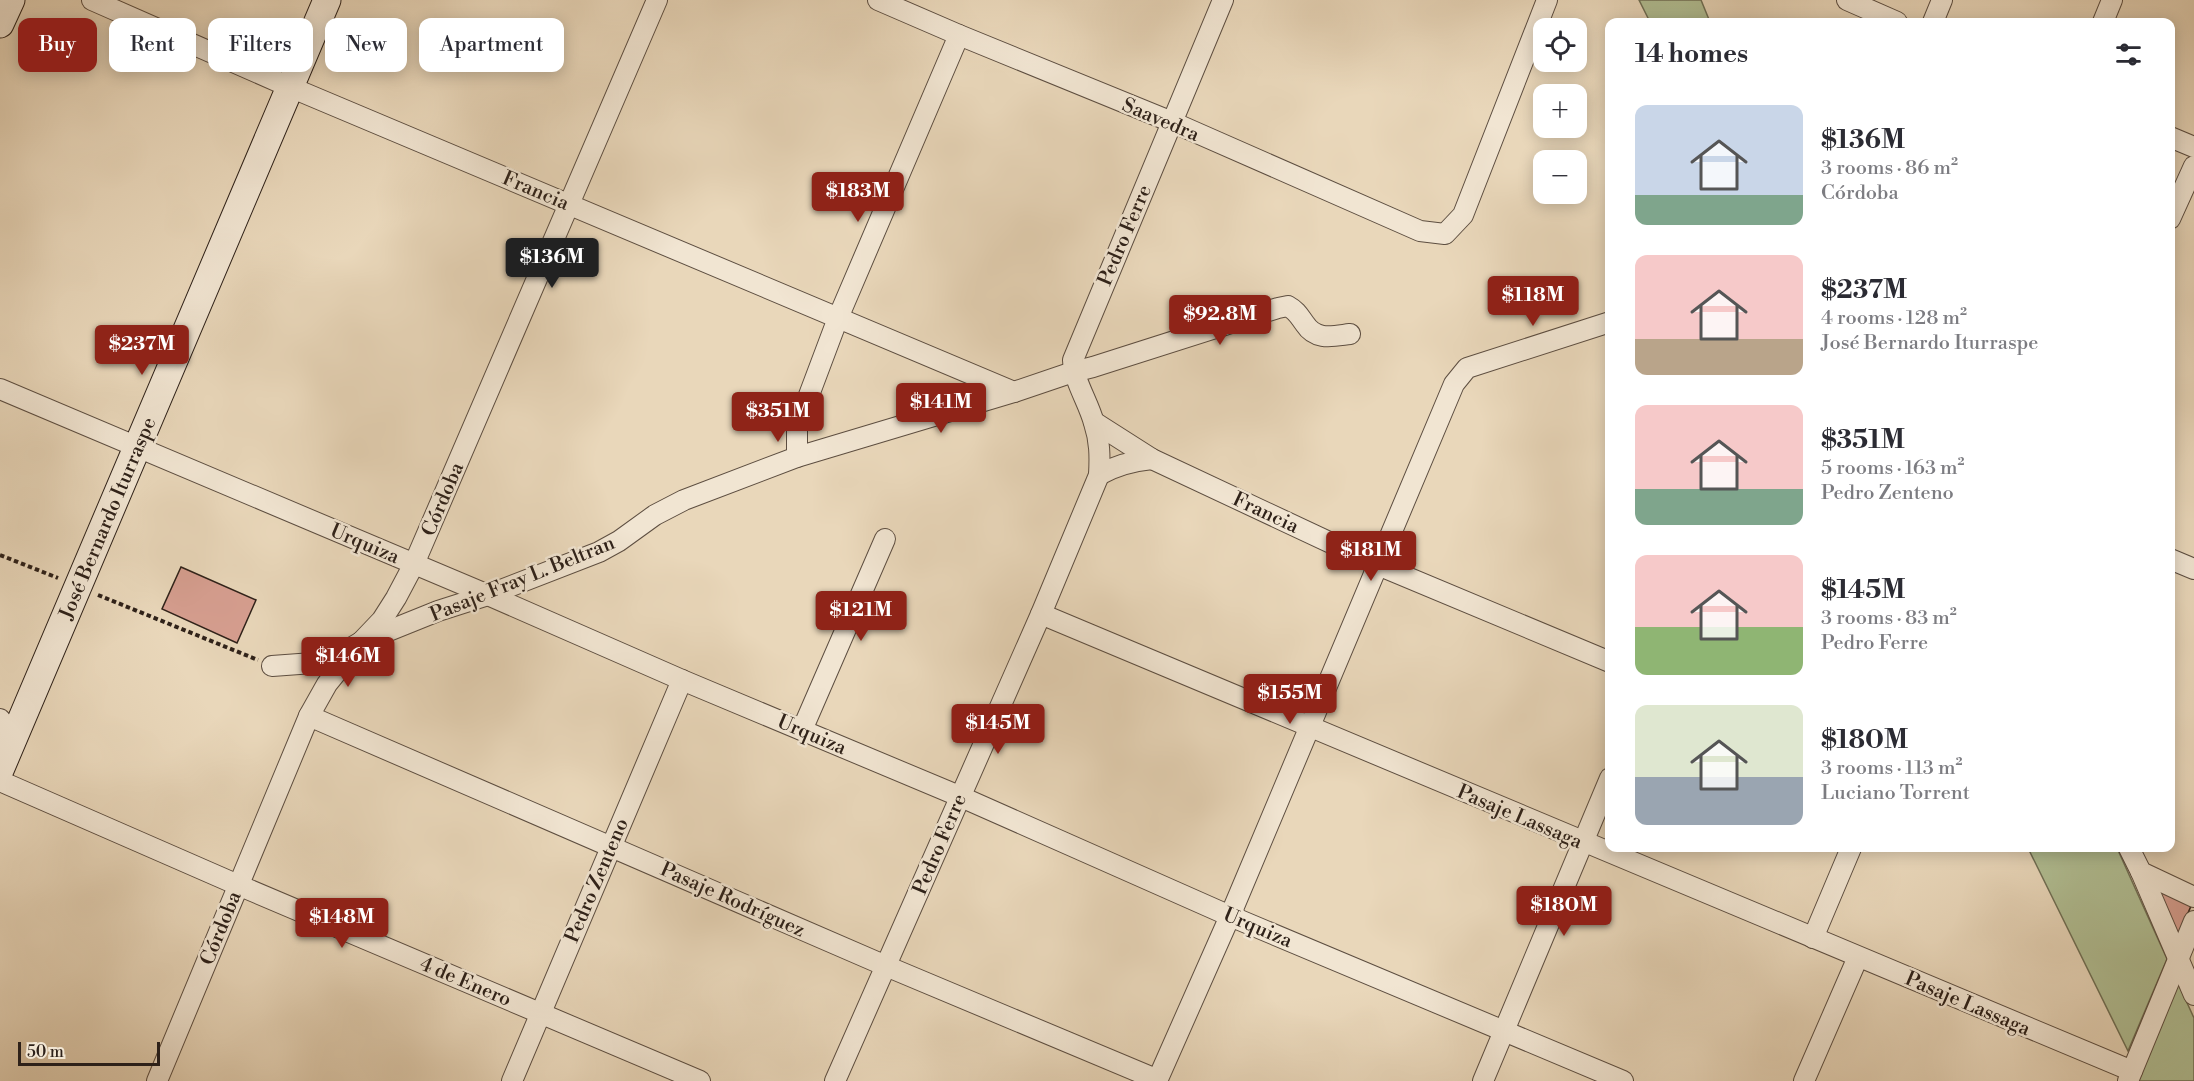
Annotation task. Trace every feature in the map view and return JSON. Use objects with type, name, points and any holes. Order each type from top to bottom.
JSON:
[{"type":"street","points":[[0,24],[10,0]]},
{"type":"street","name":"Francia","points":[[92,0],[290,87],[1014,392]]},
{"type":"street","name":"José Bernardo Iturraspe","points":[[3,760],[79,587],[136,447],[327,0]]},
{"type":"street","name":"Córdoba","points":[[157,1081],[309,716],[327,684],[382,620],[414,564],[657,0]]},
{"type":"street","name":"Saavedra","points":[[878,0],[903,5],[959,35],[1172,122],[1420,231],[1445,234],[1463,215],[1547,0]]},
{"type":"street","name":"Pedro Ferre","points":[[835,1081],[1041,614],[1099,475],[1101,451],[1094,422],[1073,372],[1076,348],[1223,0]]},
{"type":"street","points":[[1847,0],[1888,18]]},
{"type":"street","points":[[1935,18],[1942,0]]},
{"type":"street","points":[[2105,18],[2112,0]]},
{"type":"street","points":[[797,457],[797,427],[838,318],[959,35]]},
{"type":"street","points":[[2175,139],[2194,147]]},
{"type":"street","points":[[2175,208],[2194,166]]},
{"type":"street","name":"Pasaje Fray L. Beltran","points":[[272,666],[313,663],[337,656],[361,642],[438,611],[488,595],[599,552],[619,541],[655,515],[684,500],[797,457],[1014,392],[1278,308],[1288,306],[1297,311],[1312,333],[1323,337],[1350,334]]},
{"type":"street","points":[[1158,1080],[1230,916],[1454,384],[1467,368],[1605,324]]},
{"type":"street","name":"Urquiza","points":[[0,389],[959,796],[1230,916],[1623,1081]]},
{"type":"street","name":"Francia","points":[[1094,422],[1152,459],[1378,565],[1605,660]]},
{"type":"street","points":[[1099,475],[1113,467],[1134,460],[1152,459]]},
{"type":"street","points":[[802,730],[885,539]]},
{"type":"street","points":[[2175,561],[2194,569]]},
{"type":"street","name":"Pasaje Lassaga","points":[[1041,614],[1605,851]]},
{"type":"street","name":"Pedro Zenteno","points":[[512,1081],[682,680]]},
{"type":"street","name":"Pasaje Rodríguez","points":[[309,716],[886,966],[1158,1080]]},
{"type":"street","points":[[0,719],[5,726],[3,760]]},
{"type":"street","name":"4 de Enero","points":[[0,781],[238,885],[700,1081]]},
{"type":"street","points":[[1483,1081],[1605,790]]},
{"type":"street","name":"Pasaje Lassaga","points":[[1607,852],[1858,957],[2130,1076]]},
{"type":"street","points":[[1813,938],[1849,852]]},
{"type":"street","points":[[2131,852],[2194,995]]},
{"type":"street","points":[[2141,872],[2194,897]]},
{"type":"street","points":[[2130,1076],[2194,921]]},
{"type":"street","points":[[1804,1081],[1858,957]]},
{"type":"path","points":[[0,555],[272,666]]},
{"type":"green space","points":[[1639,0],[1701,0],[1708,18],[1648,18]]},
{"type":"green space","points":[[2030,852],[2119,852],[2167,959],[2128,1051]]},
{"type":"green space","points":[[2178,983],[2194,1018],[2194,1081],[2138,1081]]},
{"type":"building","points":[[181,567],[256,600],[237,643],[162,609]]},
{"type":"building","points":[[2159,891],[2191,906],[2177,938]]}]
